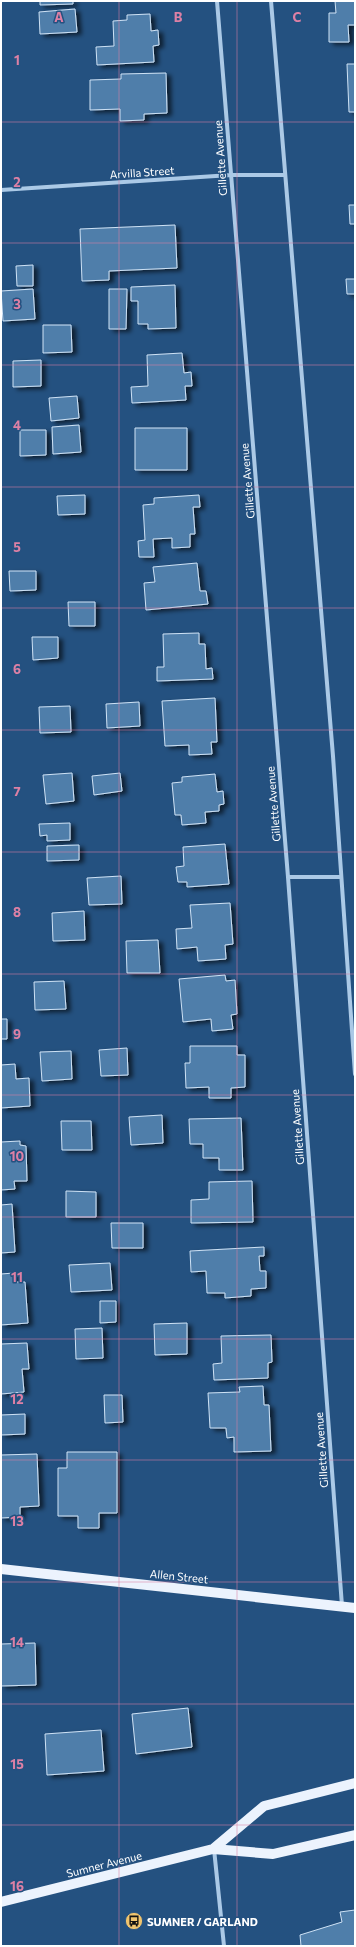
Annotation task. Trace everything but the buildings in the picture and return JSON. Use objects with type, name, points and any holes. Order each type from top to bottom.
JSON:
[{"type":"main road","name":"Allen Street","points":[[1,1569],[355,1608]]},
{"type":"main road","name":"Sumner Avenue","points":[[214,1849],[264,1806],[355,1783]]},
{"type":"main road","name":"Sumner Avenue","points":[[1,1902],[214,1849],[273,1854],[355,1835]]},
{"type":"street","name":"Gillette Avenue","points":[[217,1],[288,877],[342,1606]]},
{"type":"street","points":[[271,1],[333,756],[355,1074]]},
{"type":"street","name":"Arvilla Street","points":[[1,190],[231,175],[285,175]]},
{"type":"street","points":[[288,877],[341,877]]},
{"type":"street","points":[[214,1849],[224,1946]]},
{"type":"place","name":"SUMNER / GARLAND","points":[[134,1921]]}]
